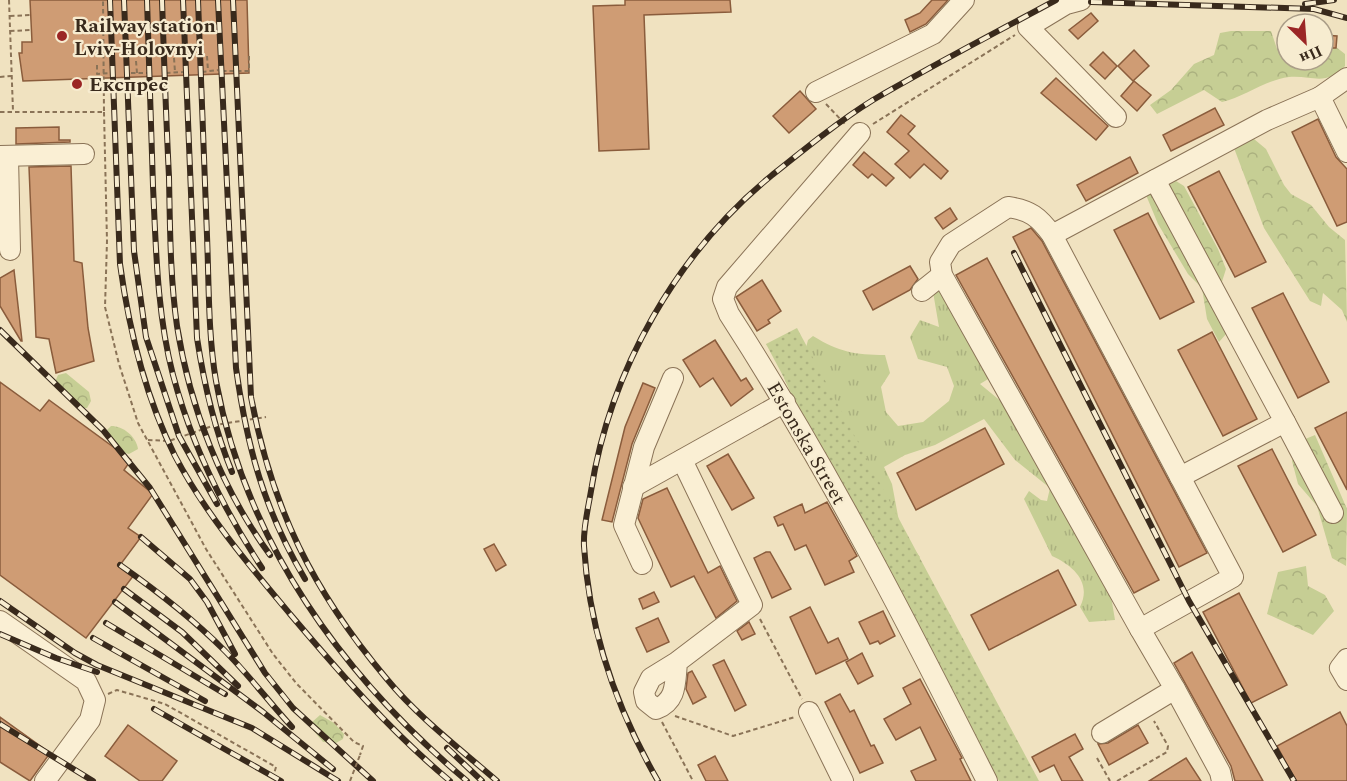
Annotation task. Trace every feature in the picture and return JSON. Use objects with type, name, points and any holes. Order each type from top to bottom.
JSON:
[{"type":"street","points":[[816,92],[933,34],[964,0]]},
{"type":"street","points":[[1081,0],[1066,4],[1028,27],[1116,117]]},
{"type":"street","points":[[1052,235],[1267,120],[1320,97],[1347,78]]},
{"type":"street","points":[[1320,97],[1347,152]]},
{"type":"street","name":"Estonska Street","points":[[860,133],[727,287],[723,299],[729,314],[785,402],[910,628],[987,781]]},
{"type":"street","points":[[10,250],[4,156],[84,153]]},
{"type":"street","points":[[1155,180],[1333,513]]},
{"type":"street","points":[[1140,629],[1233,577],[1052,235],[1039,217],[1023,209],[1008,207],[951,244],[940,262],[942,275],[1140,629],[1176,689],[1220,772],[1222,781]]},
{"type":"street","points":[[922,291],[942,275]]},
{"type":"street","points":[[642,564],[624,525],[644,447],[674,378]]},
{"type":"street","points":[[633,487],[785,402]]},
{"type":"street","points":[[1180,477],[1285,422]]},
{"type":"street","points":[[656,709],[666,705],[673,698],[677,662],[752,605],[682,460]]},
{"type":"street","points":[[0,621],[86,681],[95,700],[90,720],[45,781]]},
{"type":"street","points":[[1347,659],[1340,668],[1347,680]]},
{"type":"street","points":[[1102,733],[1176,689]]},
{"type":"street","points":[[809,712],[843,781]]},
{"type":"path","points":[[9,0],[13,111]]},
{"type":"path","points":[[102,0],[107,241],[105,307],[119,364],[138,423],[206,549],[273,654],[296,683],[354,742],[363,746],[350,781]]},
{"type":"path","points":[[10,16],[31,15]]},
{"type":"path","points":[[816,92],[843,122],[860,133],[1028,27]]},
{"type":"path","points":[[10,31],[31,30]]},
{"type":"path","points":[[202,72],[208,70],[249,71],[249,56]]},
{"type":"path","points":[[207,57],[208,70]]},
{"type":"path","points":[[174,58],[175,72]]},
{"type":"path","points":[[136,61],[137,73]]},
{"type":"path","points":[[98,65],[97,74],[110,73]]},
{"type":"path","points":[[166,73],[184,72]]},
{"type":"path","points":[[131,73],[147,73]]},
{"type":"path","points":[[0,77],[11,76]]},
{"type":"path","points":[[0,112],[104,112]]},
{"type":"path","points":[[148,440],[168,441],[215,425],[266,417]]},
{"type":"path","points":[[656,709],[733,736],[809,712],[752,605]]},
{"type":"path","points":[[95,700],[117,690],[165,704],[276,767],[272,781]]},
{"type":"path","points":[[1117,781],[1167,752],[1168,746],[1146,707]]},
{"type":"path","points":[[656,709],[693,781]]},
{"type":"path","points":[[1097,758],[1110,781]]},
{"type":"green space","points":[[1271,31],[1275,43],[1275,72],[1335,72],[1335,47],[1345,54],[1345,66],[1338,72],[1325,78],[1280,79],[1222,102],[1204,90],[1157,114],[1150,105],[1171,90],[1194,64],[1214,55],[1220,33]]},
{"type":"green space","points":[[1242,129],[1266,149],[1291,194],[1311,205],[1329,227],[1345,240],[1347,322],[1342,310],[1323,293],[1321,306],[1310,301],[1264,228],[1234,148]]},
{"type":"green space","points":[[1176,181],[1184,186],[1218,249],[1226,269],[1220,288],[1227,333],[1219,342],[1207,319],[1202,288],[1188,274],[1158,224],[1146,195]]},
{"type":"green space","points":[[947,288],[993,376],[980,384],[1014,412],[1109,584],[1115,620],[1089,622],[1080,607],[1084,590],[1079,576],[1074,570],[1052,556],[1024,499],[1029,491],[1041,500],[1047,501],[1050,488],[1015,460],[984,419],[935,445],[905,455],[884,467],[892,484],[901,532],[920,557],[912,567],[808,432],[784,378],[803,359],[808,340],[813,336],[848,352],[885,355],[890,373],[881,387],[886,412],[898,426],[923,422],[949,401],[954,386],[947,367],[918,359],[910,337],[920,320],[939,327],[933,292]]},
{"type":"green space","points":[[797,328],[1039,781],[999,781],[766,344]]},
{"type":"green space","points":[[66,373],[89,392],[91,401],[87,408],[81,408],[54,384],[58,375]]},
{"type":"green space","points":[[111,426],[128,433],[135,440],[138,449],[129,454],[118,448],[108,434],[107,430]]},
{"type":"green space","points":[[1315,435],[1347,509],[1346,566],[1332,558],[1317,506],[1298,484],[1292,461],[1298,442]]},
{"type":"green space","points":[[1306,566],[1308,586],[1325,595],[1334,611],[1313,635],[1267,614],[1278,572]]},
{"type":"green space","points":[[320,715],[334,723],[344,734],[343,739],[336,743],[323,742],[313,730],[311,723]]},
{"type":"building","points":[[30,0],[247,0],[249,73],[23,81],[19,53],[22,53],[22,42],[32,42]]},
{"type":"building","points":[[625,0],[730,0],[731,12],[644,15],[649,149],[599,151],[593,6],[625,5]]},
{"type":"building","points":[[932,0],[948,0],[926,24],[910,32],[905,20],[920,13]]},
{"type":"building","points":[[1091,13],[1098,21],[1078,39],[1069,30]]},
{"type":"building","points":[[1134,50],[1149,66],[1133,81],[1118,66]]},
{"type":"building","points":[[1103,52],[1117,66],[1105,79],[1090,65]]},
{"type":"building","points":[[1056,78],[1108,126],[1096,140],[1041,93]]},
{"type":"building","points":[[1134,81],[1151,95],[1137,111],[1121,96]]},
{"type":"building","points":[[800,91],[816,109],[789,133],[773,116]]},
{"type":"building","points":[[1215,108],[1224,125],[1171,151],[1163,135]]},
{"type":"building","points":[[901,115],[915,126],[908,134],[948,171],[941,179],[924,164],[910,178],[895,164],[909,151],[887,132]]},
{"type":"building","points":[[1318,119],[1336,157],[1347,169],[1347,222],[1337,226],[1292,132]]},
{"type":"building","points":[[59,127],[59,140],[70,140],[70,142],[16,144],[16,128]]},
{"type":"building","points":[[864,152],[894,178],[886,186],[872,174],[868,178],[853,165]]},
{"type":"building","points":[[1130,157],[1138,173],[1086,201],[1077,185]]},
{"type":"building","points":[[71,166],[74,261],[82,263],[88,328],[94,361],[56,373],[49,339],[36,337],[29,167]]},
{"type":"building","points":[[1219,171],[1266,262],[1235,277],[1188,187]]},
{"type":"building","points":[[950,208],[957,219],[943,229],[935,218]]},
{"type":"building","points":[[1148,213],[1194,302],[1160,319],[1114,230]]},
{"type":"building","points":[[1031,228],[1042,241],[1207,553],[1179,567],[1013,237]]},
{"type":"building","points":[[987,258],[1159,580],[1134,593],[956,275]]},
{"type":"building","points":[[910,266],[918,279],[910,290],[873,310],[863,291]]},
{"type":"building","points":[[14,270],[22,341],[0,306],[0,278]]},
{"type":"building","points":[[762,280],[781,311],[768,320],[770,323],[757,331],[736,297]]},
{"type":"building","points":[[1283,293],[1329,382],[1298,398],[1252,308]]},
{"type":"building","points":[[1212,332],[1257,419],[1223,436],[1178,350]]},
{"type":"building","points":[[715,340],[741,381],[746,378],[753,389],[731,406],[713,378],[700,387],[683,360]]},
{"type":"building","points":[[0,382],[40,411],[49,400],[131,460],[124,470],[153,494],[128,528],[141,537],[120,565],[134,575],[86,638],[0,575]]},
{"type":"building","points":[[643,383],[655,388],[632,444],[612,522],[602,520],[625,427]]},
{"type":"building","points":[[1347,412],[1347,490],[1315,428]]},
{"type":"building","points":[[985,428],[1004,464],[916,510],[897,473]]},
{"type":"building","points":[[1272,449],[1316,535],[1283,552],[1238,466]]},
{"type":"building","points":[[728,454],[754,498],[732,510],[707,466]]},
{"type":"building","points":[[667,488],[708,573],[720,566],[737,601],[716,618],[694,576],[671,587],[638,518],[643,499]]},
{"type":"building","points":[[827,502],[857,556],[849,561],[854,572],[825,585],[806,545],[795,550],[783,524],[778,526],[774,517],[802,504],[805,513]]},
{"type":"building","points":[[494,544],[506,565],[496,571],[484,549]]},
{"type":"building","points":[[770,552],[791,589],[772,598],[754,558]]},
{"type":"building","points":[[1058,570],[1076,605],[989,650],[971,615]]},
{"type":"building","points":[[654,592],[659,602],[643,609],[639,599]]},
{"type":"building","points":[[1239,593],[1287,685],[1251,703],[1203,612]]},
{"type":"building","points":[[810,607],[828,643],[838,638],[848,659],[816,674],[790,617]]},
{"type":"building","points":[[883,611],[895,636],[880,644],[878,641],[870,644],[859,622]]},
{"type":"building","points":[[658,618],[669,642],[647,652],[636,628]]},
{"type":"building","points":[[749,622],[755,634],[742,640],[737,631]]},
{"type":"building","points":[[1192,652],[1263,781],[1235,781],[1231,766],[1174,663]]},
{"type":"building","points":[[862,653],[873,676],[858,684],[846,662]]},
{"type":"building","points":[[724,660],[746,705],[735,711],[713,665]]},
{"type":"building","points":[[692,671],[706,697],[693,704],[686,689],[688,673]]},
{"type":"building","points":[[920,679],[962,758],[960,759],[971,781],[916,781],[911,771],[936,760],[920,727],[896,740],[884,719],[911,704],[903,688]]},
{"type":"building","points":[[840,694],[850,712],[854,710],[871,746],[874,745],[883,763],[860,773],[825,702]]},
{"type":"building","points":[[1340,712],[1347,726],[1347,781],[1296,781],[1277,746]]},
{"type":"building","points":[[0,717],[50,753],[30,781],[0,762]]},
{"type":"building","points":[[128,725],[177,761],[162,781],[140,781],[105,756]]},
{"type":"building","points":[[1138,725],[1148,743],[1109,765],[1098,744],[1108,743]]},
{"type":"building","points":[[1075,734],[1083,749],[1069,757],[1083,781],[1062,781],[1054,765],[1040,772],[1032,757]]},
{"type":"building","points":[[715,756],[728,781],[706,781],[698,765]]},
{"type":"building","points":[[1186,758],[1201,781],[1149,781]]},
{"type":"railway","points":[[110,0],[120,264],[133,338],[164,433],[200,498],[259,576],[366,701],[450,781]]},
{"type":"railway","points":[[124,0],[134,251],[146,337],[179,436],[217,504]]},
{"type":"railway","points":[[147,0],[156,257],[160,305],[168,352],[180,400],[199,451],[222,499],[262,568]]},
{"type":"railway","points":[[162,0],[172,270],[177,326],[183,357],[199,417],[222,475],[252,529],[270,555]]},
{"type":"railway","points":[[183,0],[197,338],[210,406],[232,472]]},
{"type":"railway","points":[[198,0],[210,327],[216,381],[230,440],[250,497],[276,551],[306,603],[341,651],[380,697],[422,741],[467,781]]},
{"type":"railway","points":[[218,0],[236,368],[240,397],[252,451],[268,503],[278,528],[305,579]]},
{"type":"railway","points":[[233,0],[251,397],[271,476],[299,547],[337,613],[360,646],[412,706],[497,781]]},
{"type":"railway","points":[[658,781],[629,725],[607,668],[592,608],[584,546],[586,518],[600,446],[614,402],[632,358],[653,317],[678,278],[706,241],[737,207],[771,176],[873,100],[1056,0]]},
{"type":"railway","points":[[1305,4],[1334,0]]},
{"type":"railway","points":[[1091,2],[1314,9],[1347,18]]},
{"type":"railway","points":[[1014,253],[1189,601],[1294,781]]},
{"type":"railway","points":[[0,330],[103,430],[150,488],[265,673],[293,708],[373,781]]},
{"type":"railway","points":[[141,537],[190,579],[207,602],[235,654]]},
{"type":"railway","points":[[120,565],[174,605],[212,638],[292,727]]},
{"type":"railway","points":[[124,589],[182,632],[238,686]]},
{"type":"railway","points":[[0,601],[75,653],[97,665],[252,728],[338,781]]},
{"type":"railway","points":[[115,602],[263,712],[333,769]]},
{"type":"railway","points":[[106,623],[225,694]]},
{"type":"railway","points":[[0,634],[56,658],[97,672]]},
{"type":"railway","points":[[93,638],[205,701]]},
{"type":"railway","points":[[154,709],[281,781]]},
{"type":"railway","points":[[0,724],[93,781]]},
{"type":"railway","points":[[447,748],[482,781]]},
{"type":"place","name":"Railway station Lviv-Holovnyi","points":[[62,36]]},
{"type":"place","name":"Експрес","points":[[77,84]]}]
